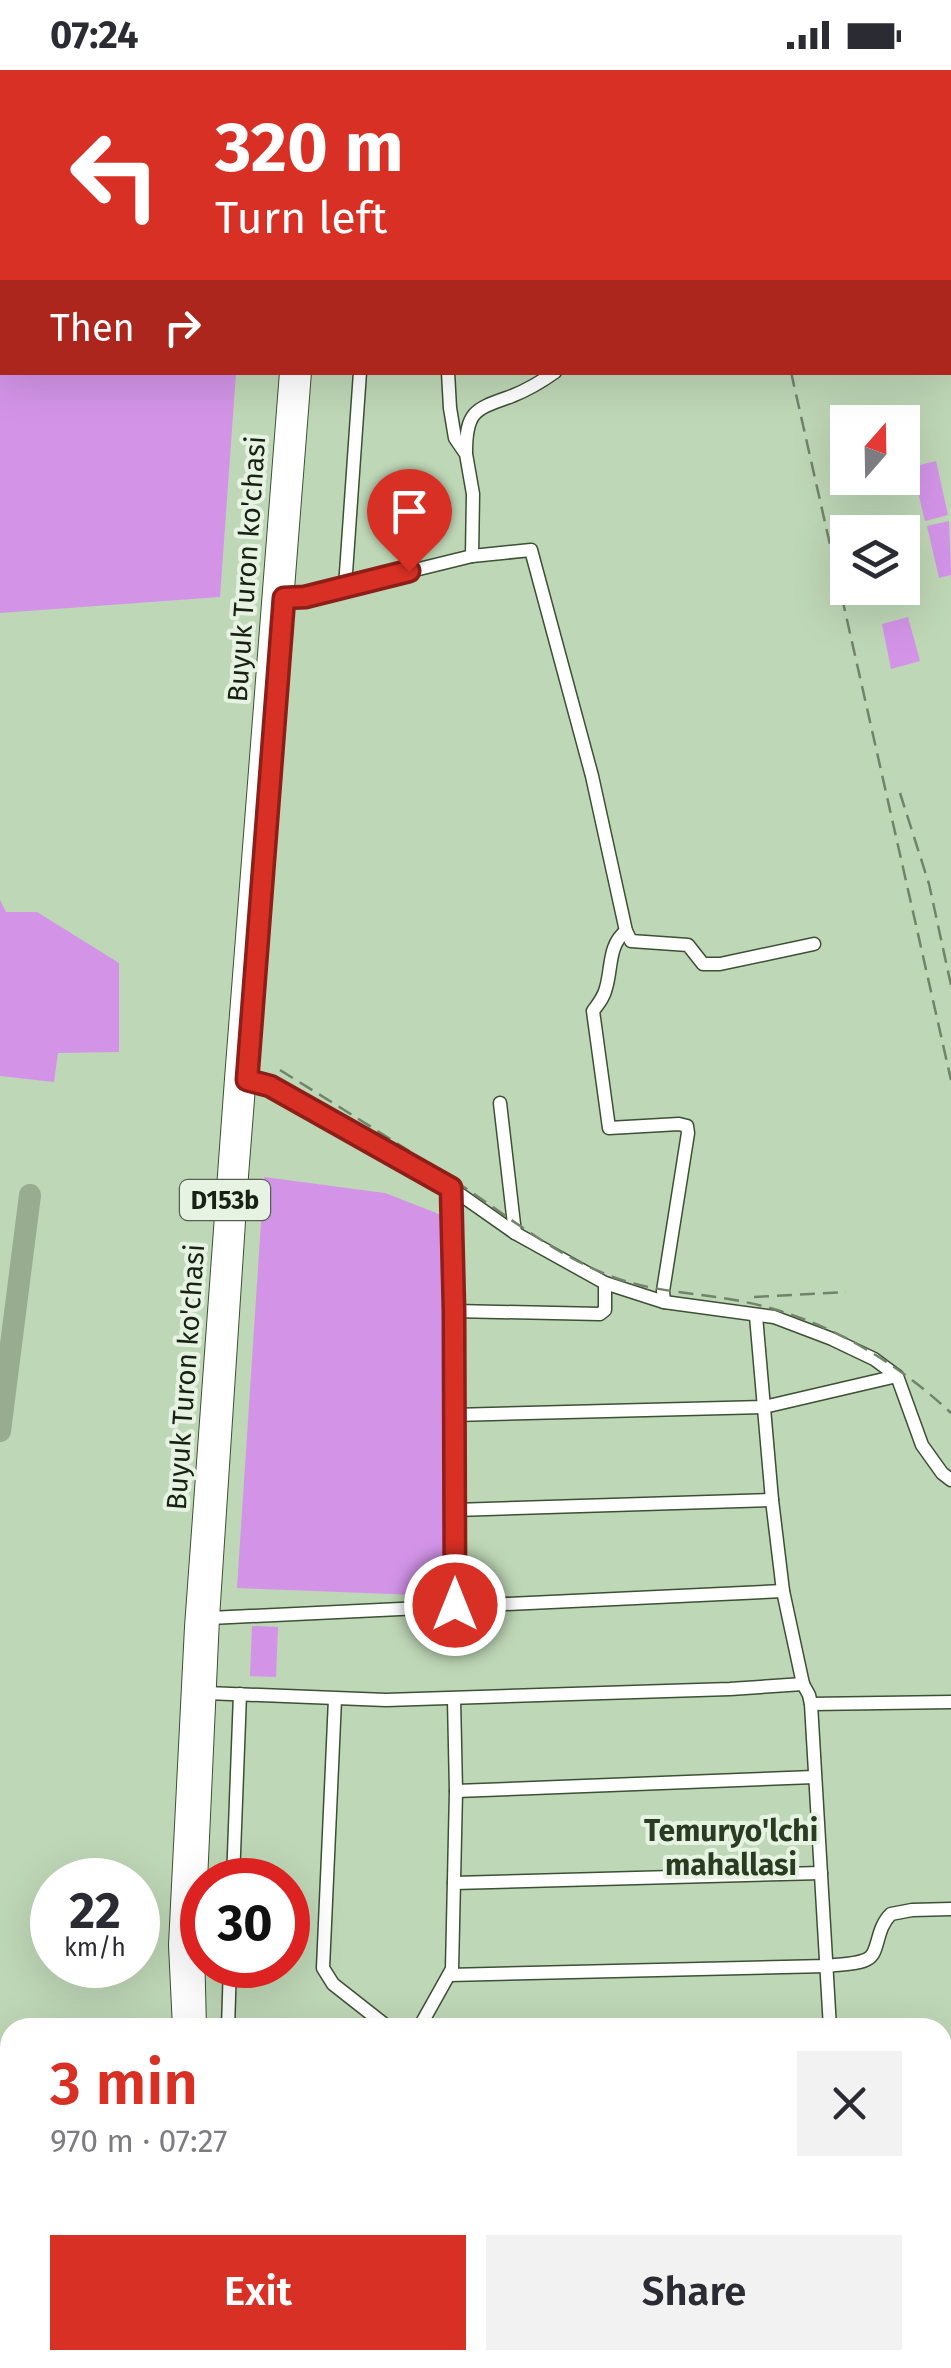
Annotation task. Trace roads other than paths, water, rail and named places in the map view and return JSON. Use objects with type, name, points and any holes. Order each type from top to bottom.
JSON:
[{"type":"main road","name":"Buyuk Turon ko'chasi","points":[[197,2018],[195,1947],[206,1692],[240,1080],[289,375]]},
{"type":"main road","name":"Buyuk Turon ko'chasi","points":[[182,2018],[178,1945],[194,1627],[302,375]]},
{"type":"street","points":[[346,586],[360,375]]},
{"type":"street","points":[[448,375],[455,438],[466,454]]},
{"type":"street","points":[[472,556],[466,431],[477,410],[551,375]]},
{"type":"street","points":[[284,598],[305,597],[472,556],[531,550],[592,776],[631,941],[688,945],[703,964],[720,964],[814,944]]},
{"type":"street","points":[[626,931],[614,946],[608,983],[594,1011],[609,1128],[679,1124],[687,1126],[688,1134],[664,1302]]},
{"type":"street","points":[[240,1080],[270,1086],[451,1188],[515,1233],[605,1283],[664,1302],[774,1317],[832,1338],[874,1359],[896,1376],[922,1446],[951,1480]]},
{"type":"street","points":[[500,1102],[515,1233]]},
{"type":"street","points":[[451,1188],[455,1605]]},
{"type":"street","points":[[454,1311],[600,1314],[605,1310],[605,1283]]},
{"type":"street","points":[[756,1316],[783,1591],[810,1704],[830,2018]]},
{"type":"street","points":[[454,1415],[764,1407],[896,1376]]},
{"type":"street","points":[[455,1510],[772,1500]]},
{"type":"street","points":[[210,1618],[783,1591]]},
{"type":"street","points":[[206,1692],[454,1699],[803,1684]]},
{"type":"street","points":[[234,1858],[240,1694]]},
{"type":"street","points":[[335,1698],[323,1968],[332,1984],[377,2018]]},
{"type":"street","points":[[425,2018],[452,1969],[454,1699]]},
{"type":"street","points":[[810,1704],[951,1702]]},
{"type":"street","points":[[456,1791],[814,1777]]},
{"type":"street","points":[[454,1883],[821,1873]]},
{"type":"street","points":[[449,1975],[827,1966],[868,1960],[874,1954],[880,1928],[891,1914],[951,1909]]},
{"type":"street","points":[[228,2018],[229,1988]]},
{"type":"railway","points":[[792,375],[951,1080]]},
{"type":"railway","points":[[900,793],[929,884],[951,985]]},
{"type":"railway","points":[[280,1070],[584,1264],[638,1285],[745,1302],[802,1318],[881,1358],[951,1413]]},
{"type":"railway","points":[[754,1297],[846,1292]]},
{"type":"district","name":"Temuryo'lchi mahallasi","points":[[731,1848]]}]
